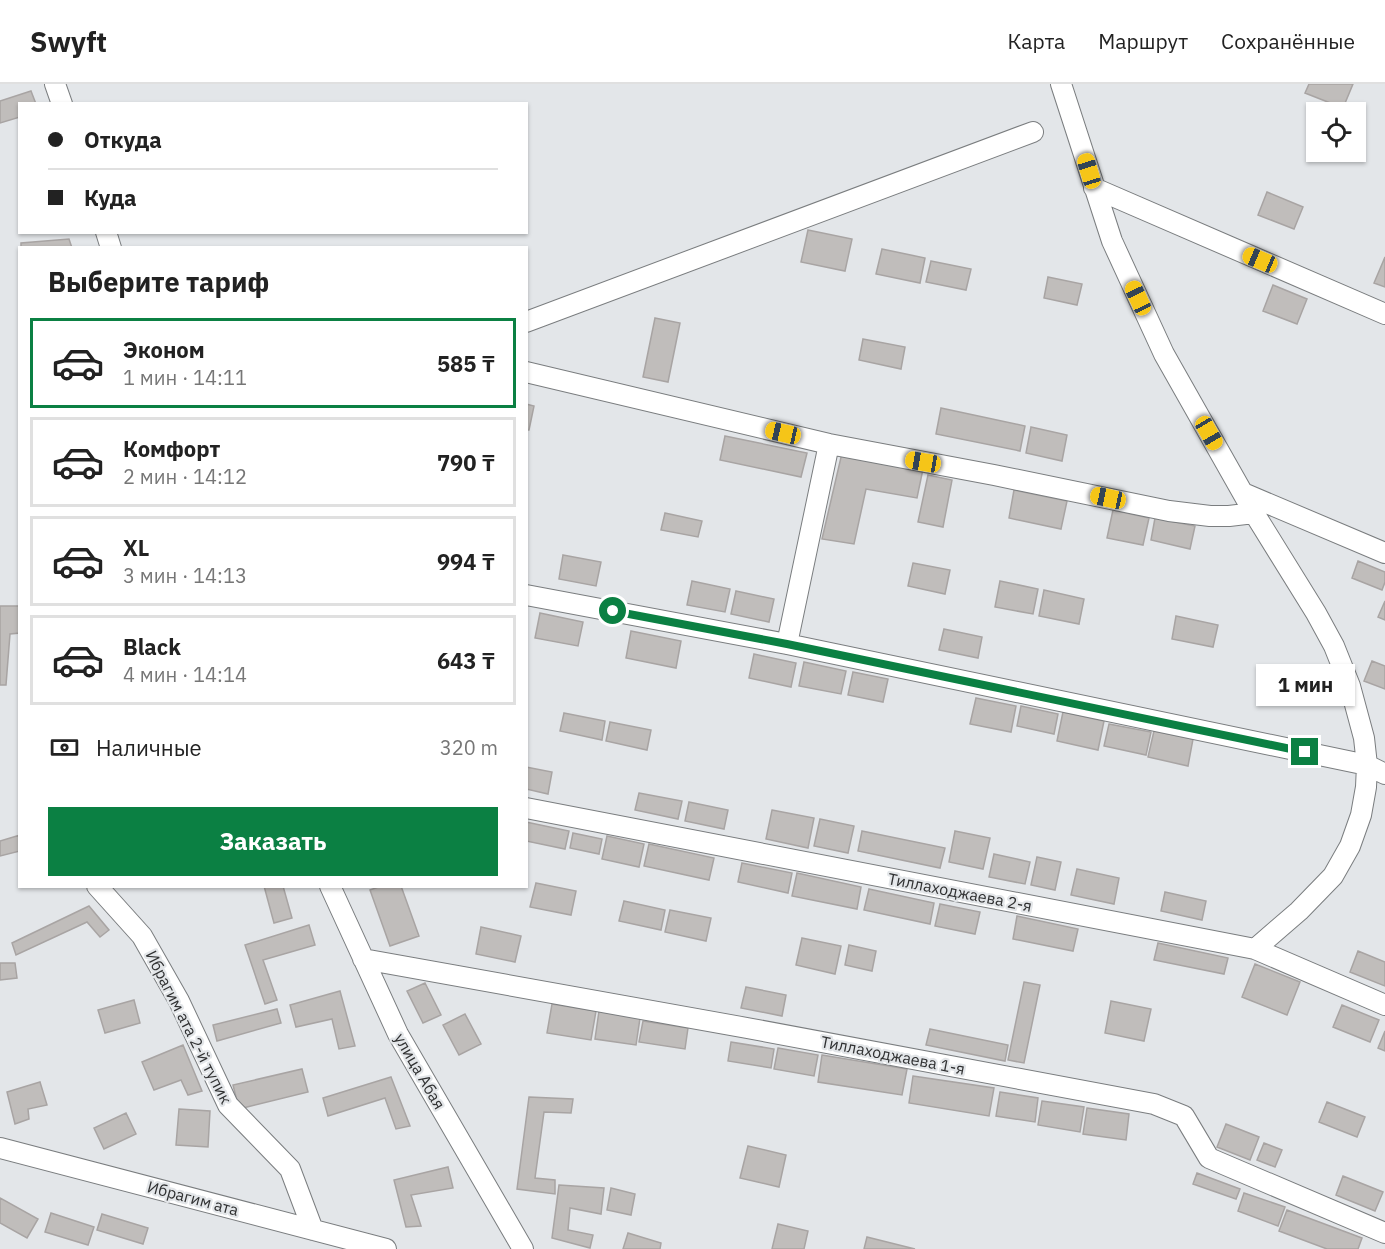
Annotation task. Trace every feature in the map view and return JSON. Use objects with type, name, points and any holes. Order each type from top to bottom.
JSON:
[{"type":"street","points":[[55,84],[61,102]]},
{"type":"street","points":[[1061,84],[1112,241],[1164,354],[1254,513],[1334,646],[1350,686],[1364,738],[1367,765],[1366,787],[1350,846],[1333,876],[1299,911],[1255,949]]},
{"type":"street","points":[[528,321],[1033,132]]},
{"type":"street","points":[[1094,188],[1385,314]]},
{"type":"street","points":[[528,372],[829,444],[1169,511],[1210,516],[1254,513]]},
{"type":"street","points":[[787,644],[829,444]]},
{"type":"street","points":[[1243,493],[1385,553]]},
{"type":"street","points":[[528,595],[787,644],[1367,765],[1385,774]]},
{"type":"street","name":"Тиллаходжаева 2-я","points":[[528,808],[1255,949],[1385,1005]]},
{"type":"street","name":"Ибрагим ата 2-й тупик","points":[[99,888],[142,936],[179,1001],[228,1105],[290,1169],[313,1230]]},
{"type":"street","name":"улица Абая","points":[[331,888],[398,1034],[523,1249]]},
{"type":"street","name":"Тиллаходжаева 1-я","points":[[363,959],[1154,1104],[1184,1116],[1209,1158],[1385,1233]]},
{"type":"street","name":"Ибрагим ата","points":[[0,1148],[386,1249]]},
{"type":"building","points":[[1309,84],[1353,84],[1346,102],[1328,102],[1305,93]]},
{"type":"building","points":[[31,91],[35,102],[18,102],[18,118],[0,123],[0,101]]},
{"type":"building","points":[[1267,192],[1303,207],[1294,229],[1258,215]]},
{"type":"building","points":[[808,230],[852,239],[845,271],[801,262]]},
{"type":"building","points":[[69,239],[71,246],[21,246],[21,243]]},
{"type":"building","points":[[882,249],[925,258],[920,283],[876,274]]},
{"type":"building","points":[[1385,257],[1385,287],[1374,283]]},
{"type":"building","points":[[931,261],[971,269],[966,290],[926,282]]},
{"type":"building","points":[[1048,277],[1082,284],[1077,305],[1044,298]]},
{"type":"building","points":[[1273,285],[1307,299],[1297,324],[1263,311]]},
{"type":"building","points":[[655,318],[680,323],[668,382],[643,377]]},
{"type":"building","points":[[863,339],[905,347],[901,369],[859,360]]},
{"type":"building","points":[[528,404],[534,406],[528,430]]},
{"type":"building","points":[[941,408],[1025,426],[1020,451],[936,434]]},
{"type":"building","points":[[1031,427],[1067,435],[1062,461],[1026,453]]},
{"type":"building","points":[[725,436],[807,453],[801,477],[720,460]]},
{"type":"building","points":[[842,453],[923,469],[917,498],[866,489],[854,544],[822,539]]},
{"type":"building","points":[[928,475],[952,480],[943,527],[918,522]]},
{"type":"building","points":[[1014,490],[1067,501],[1061,529],[1009,518]]},
{"type":"building","points":[[1113,510],[1149,518],[1143,545],[1107,538]]},
{"type":"building","points":[[665,513],[702,521],[698,537],[661,530]]},
{"type":"building","points":[[1155,518],[1195,526],[1190,549],[1151,540]]},
{"type":"building","points":[[563,555],[601,562],[596,586],[559,579]]},
{"type":"building","points":[[1358,561],[1385,572],[1382,590],[1352,578]]},
{"type":"building","points":[[913,563],[950,570],[945,594],[908,586]]},
{"type":"building","points":[[692,581],[730,589],[725,612],[687,605]]},
{"type":"building","points":[[1000,581],[1038,589],[1033,614],[995,607]]},
{"type":"building","points":[[1044,590],[1084,599],[1079,624],[1039,616]]},
{"type":"building","points":[[736,591],[774,599],[769,622],[731,614]]},
{"type":"building","points":[[1385,601],[1385,620],[1378,617]]},
{"type":"building","points":[[0,606],[18,606],[18,633],[10,634],[6,685],[0,685]]},
{"type":"building","points":[[540,613],[583,622],[578,646],[535,638]]},
{"type":"building","points":[[1176,616],[1218,625],[1213,647],[1172,639]]},
{"type":"building","points":[[944,629],[982,637],[978,658],[939,650]]},
{"type":"building","points":[[631,631],[681,641],[676,668],[626,658]]},
{"type":"building","points":[[754,654],[796,663],[791,687],[749,678]]},
{"type":"building","points":[[1372,661],[1385,666],[1385,689],[1364,681]]},
{"type":"building","points":[[804,662],[846,671],[841,694],[799,686]]},
{"type":"building","points":[[853,672],[888,679],[883,702],[848,695]]},
{"type":"building","points":[[976,698],[1016,706],[1011,732],[970,724]]},
{"type":"building","points":[[1021,706],[1058,714],[1054,734],[1017,726]]},
{"type":"building","points":[[1063,712],[1104,721],[1098,750],[1057,741]]},
{"type":"building","points":[[564,713],[605,721],[602,740],[560,731]]},
{"type":"building","points":[[610,722],[651,730],[647,750],[606,741]]},
{"type":"building","points":[[1109,724],[1151,732],[1146,755],[1104,746]]},
{"type":"building","points":[[1154,731],[1193,739],[1188,766],[1148,757]]},
{"type":"building","points":[[528,767],[552,772],[548,794],[528,789]]},
{"type":"building","points":[[639,793],[682,801],[678,819],[635,810]]},
{"type":"building","points":[[689,802],[728,810],[724,829],[685,821]]},
{"type":"building","points":[[772,810],[814,818],[808,848],[766,839]]},
{"type":"building","points":[[820,819],[854,826],[848,853],[814,846]]},
{"type":"building","points":[[528,822],[569,831],[565,849],[528,841]]},
{"type":"building","points":[[862,831],[945,848],[940,868],[858,851]]},
{"type":"building","points":[[955,831],[990,838],[983,869],[949,862]]},
{"type":"building","points":[[573,833],[602,839],[599,854],[570,848]]},
{"type":"building","points":[[18,836],[18,852],[0,856],[0,841]]},
{"type":"building","points":[[607,836],[644,844],[639,867],[602,859]]},
{"type":"building","points":[[649,844],[714,858],[709,880],[644,866]]},
{"type":"building","points":[[994,854],[1030,862],[1025,884],[989,877]]},
{"type":"building","points":[[1037,857],[1061,862],[1055,890],[1031,885]]},
{"type":"building","points":[[742,863],[792,873],[788,893],[738,882]]},
{"type":"building","points":[[1077,869],[1119,878],[1114,904],[1071,895]]},
{"type":"building","points":[[797,873],[861,887],[857,909],[792,896]]},
{"type":"building","points":[[536,883],[576,891],[571,915],[530,907]]},
{"type":"building","points":[[265,888],[284,888],[292,918],[274,923]]},
{"type":"building","points":[[402,888],[419,936],[390,946],[370,890]]},
{"type":"building","points":[[869,889],[934,903],[930,924],[864,910]]},
{"type":"building","points":[[1165,892],[1206,901],[1202,920],[1161,911]]},
{"type":"building","points":[[624,901],[665,910],[661,930],[619,921]]},
{"type":"building","points":[[940,904],[980,912],[975,934],[935,926]]},
{"type":"building","points":[[89,906],[109,930],[100,937],[87,922],[16,955],[12,943]]},
{"type":"building","points":[[670,910],[711,918],[706,941],[665,932]]},
{"type":"building","points":[[1017,916],[1078,929],[1073,951],[1013,939]]},
{"type":"building","points":[[309,925],[315,945],[263,960],[277,1000],[265,1004],[245,945]]},
{"type":"building","points":[[481,927],[521,936],[515,962],[476,954]]},
{"type":"building","points":[[802,938],[841,946],[835,974],[796,965]]},
{"type":"building","points":[[1158,943],[1228,958],[1224,974],[1154,960]]},
{"type":"building","points":[[849,945],[876,951],[872,971],[845,965]]},
{"type":"building","points":[[1358,951],[1385,962],[1385,986],[1350,972]]},
{"type":"building","points":[[0,963],[15,963],[17,978],[0,980]]},
{"type":"building","points":[[1255,964],[1300,982],[1287,1015],[1242,997]]},
{"type":"building","points":[[1024,982],[1040,985],[1024,1063],[1008,1060]]},
{"type":"building","points":[[425,983],[441,1015],[423,1023],[407,991]]},
{"type":"building","points":[[746,987],[786,995],[782,1016],[741,1008]]},
{"type":"building","points":[[340,991],[355,1046],[339,1049],[332,1019],[296,1027],[290,1005]]},
{"type":"building","points":[[134,1000],[140,1023],[105,1033],[98,1010]]},
{"type":"building","points":[[1111,1001],[1151,1009],[1144,1041],[1105,1033]]},
{"type":"building","points":[[552,1004],[596,1011],[591,1040],[547,1033]]},
{"type":"building","points":[[1342,1005],[1379,1020],[1370,1042],[1333,1027]]},
{"type":"building","points":[[277,1009],[281,1023],[217,1041],[213,1025]]},
{"type":"building","points":[[599,1011],[640,1018],[636,1045],[595,1039]]},
{"type":"building","points":[[465,1014],[481,1044],[459,1055],[443,1025]]},
{"type":"building","points":[[643,1021],[688,1028],[685,1049],[639,1042]]},
{"type":"building","points":[[930,1029],[1008,1045],[1005,1061],[926,1045]]},
{"type":"building","points":[[1385,1031],[1385,1051],[1378,1048]]},
{"type":"building","points":[[731,1042],[774,1049],[771,1068],[728,1061]]},
{"type":"building","points":[[183,1045],[202,1091],[188,1095],[181,1080],[154,1090],[142,1062]]},
{"type":"building","points":[[778,1048],[818,1055],[814,1076],[774,1069]]},
{"type":"building","points":[[822,1055],[907,1069],[902,1095],[818,1082]]},
{"type":"building","points":[[302,1069],[308,1092],[239,1109],[233,1085]]},
{"type":"building","points":[[913,1076],[994,1088],[989,1116],[909,1103]]},
{"type":"building","points":[[391,1077],[410,1126],[396,1129],[385,1098],[328,1116],[323,1098]]},
{"type":"building","points":[[40,1082],[47,1105],[28,1109],[29,1119],[15,1124],[7,1092]]},
{"type":"building","points":[[1000,1092],[1038,1098],[1035,1122],[996,1116]]},
{"type":"building","points":[[529,1097],[573,1099],[571,1113],[544,1112],[535,1178],[555,1180],[555,1194],[517,1189]]},
{"type":"building","points":[[1042,1101],[1084,1107],[1080,1132],[1038,1125]]},
{"type":"building","points":[[1327,1102],[1365,1117],[1357,1137],[1319,1122]]},
{"type":"building","points":[[1087,1108],[1129,1114],[1126,1140],[1083,1134]]},
{"type":"building","points":[[179,1109],[210,1111],[208,1147],[176,1145]]},
{"type":"building","points":[[126,1113],[136,1134],[104,1149],[94,1128]]},
{"type":"building","points":[[1226,1124],[1259,1137],[1250,1160],[1217,1147]]},
{"type":"building","points":[[1264,1143],[1282,1150],[1275,1167],[1257,1160]]},
{"type":"building","points":[[748,1146],[786,1155],[779,1187],[740,1178]]},
{"type":"building","points":[[448,1167],[453,1188],[411,1195],[421,1226],[406,1227],[394,1180]]},
{"type":"building","points":[[1197,1173],[1240,1189],[1236,1199],[1193,1184]]},
{"type":"building","points":[[1343,1176],[1383,1192],[1375,1211],[1336,1195]]},
{"type":"building","points":[[559,1185],[604,1188],[601,1214],[570,1208],[568,1230],[593,1235],[590,1248],[552,1238]]},
{"type":"building","points":[[611,1188],[635,1194],[631,1215],[607,1210]]},
{"type":"building","points":[[1244,1193],[1285,1207],[1278,1226],[1238,1211]]},
{"type":"building","points":[[0,1198],[38,1219],[27,1238],[0,1223]]},
{"type":"building","points":[[1287,1210],[1362,1238],[1358,1249],[1327,1249],[1279,1231]]},
{"type":"building","points":[[51,1213],[94,1227],[88,1245],[45,1232]]},
{"type":"building","points":[[102,1214],[148,1228],[143,1244],[97,1230]]},
{"type":"building","points":[[778,1224],[808,1231],[804,1249],[772,1249]]},
{"type":"building","points":[[628,1233],[661,1243],[660,1249],[623,1249]]},
{"type":"building","points":[[867,1237],[915,1249],[864,1249]]},
{"type":"route","points":[[613,611],[787,644],[1305,752]]}]
